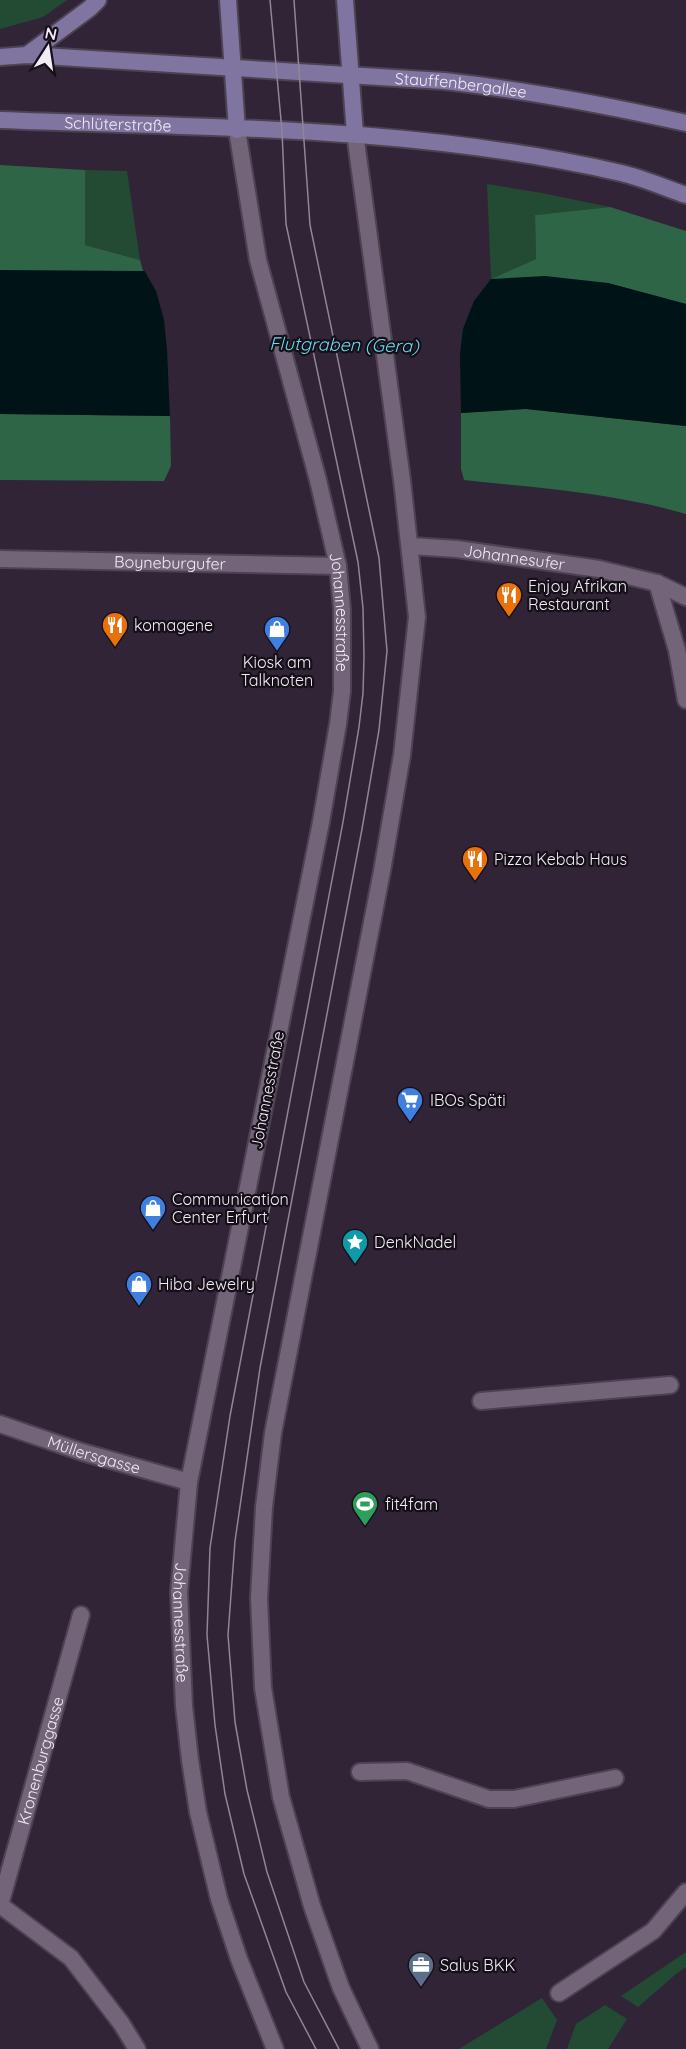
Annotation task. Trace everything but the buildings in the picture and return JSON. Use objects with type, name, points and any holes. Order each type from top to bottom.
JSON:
[{"type":"main road","points":[[27,55],[98,0]]},
{"type":"main road","points":[[228,0],[237,130],[355,134],[510,152],[623,174],[686,195]]},
{"type":"main road","points":[[345,0],[355,134]]},
{"type":"main road","points":[[0,57],[27,55],[232,68]]},
{"type":"main road","name":"Stauffenbergallee","points":[[232,68],[489,86],[588,101],[686,123]]},
{"type":"main road","name":"Schlüterstraße","points":[[0,120],[237,130]]},
{"type":"street","name":"Johannesstraße","points":[[237,130],[258,260],[318,480],[338,566],[343,657],[338,724],[321,822],[189,1482],[179,1592],[184,1706],[198,1812],[219,1899],[239,1959],[274,2049]]},
{"type":"street","points":[[355,134],[402,480],[417,617],[402,755],[382,871],[273,1433],[264,1507],[259,1598],[262,1688],[281,1797],[312,1906],[330,1958],[341,1988],[370,2049]]},
{"type":"street","name":"Johannesufer","points":[[410,546],[457,549],[599,569],[657,583],[686,597]]},
{"type":"street","name":"Boyneburgufer","points":[[0,559],[338,566]]},
{"type":"street","points":[[657,583],[677,650],[686,700]]},
{"type":"street","points":[[481,1401],[670,1385]]},
{"type":"street","name":"Müllersgasse","points":[[0,1424],[81,1452],[189,1482]]},
{"type":"street","name":"Kronenburggasse","points":[[81,1615],[0,1905],[71,1958],[121,2023],[137,2049]]},
{"type":"street","points":[[360,1772],[407,1771],[489,1799],[514,1799],[615,1778]]},
{"type":"street","points":[[559,1993],[653,1931],[686,1892]]},
{"type":"green space","points":[[0,0],[67,0],[43,17],[0,29]]},
{"type":"green space","points":[[0,165],[85,170],[85,245],[140,260],[143,271],[0,271]]},
{"type":"green space","points":[[85,170],[127,171],[140,260],[85,245]]},
{"type":"green space","points":[[487,184],[610,207],[535,215],[536,259],[491,279]]},
{"type":"green space","points":[[610,207],[686,231],[686,304],[608,283],[491,279],[536,259],[535,215]]},
{"type":"green space","points":[[526,409],[686,426],[686,514],[604,496],[464,480],[461,469],[461,413]]},
{"type":"green space","points":[[0,414],[170,416],[171,466],[164,481],[0,480]]},
{"type":"green space","points":[[686,1952],[686,1967],[638,2007],[621,1996]]},
{"type":"green space","points":[[542,1998],[557,2020],[546,2049],[459,2049]]},
{"type":"green space","points":[[605,2005],[627,2019],[608,2049],[567,2049],[576,2024]]},
{"type":"water","name":"Flutgraben (Gera)","points":[[0,270],[491,279],[545,276],[608,283],[686,304],[686,426],[526,409],[461,413],[170,416],[0,414]]},
{"type":"pier","points":[[143,268],[491,276],[474,301],[463,329],[460,354],[461,416],[170,419],[164,320],[156,291]]},
{"type":"tram line","points":[[270,0],[282,131],[286,224],[358,562],[363,608],[363,693],[343,822],[230,1416],[210,1548],[207,1635],[215,1725],[225,1794],[244,1874],[286,1992],[316,2049]]},
{"type":"tram line","points":[[294,0],[310,225],[379,558],[387,651],[379,730],[362,829],[260,1368],[235,1541],[228,1635],[235,1722],[247,1790],[267,1872],[304,1982],[339,2049]]},
{"type":"place","name":"Enjoy Afrikan Restaurant","points":[[509,618]]},
{"type":"place","name":"komagene","points":[[115,648]]},
{"type":"place","name":"Kiosk am Talknoten","points":[[277,652]]},
{"type":"place","name":"Pizza Kebab Haus","points":[[475,882]]},
{"type":"place","name":"IBOs Späti","points":[[410,1123]]},
{"type":"place","name":"Communication Center Erfurt","points":[[153,1231]]},
{"type":"place","name":"DenkNadel","points":[[355,1265]]},
{"type":"place","name":"Hiba Jewelry","points":[[139,1307]]},
{"type":"place","name":"fit4fam","points":[[365,1527]]},
{"type":"place","name":"Salus BKK","points":[[421,1988]]}]
